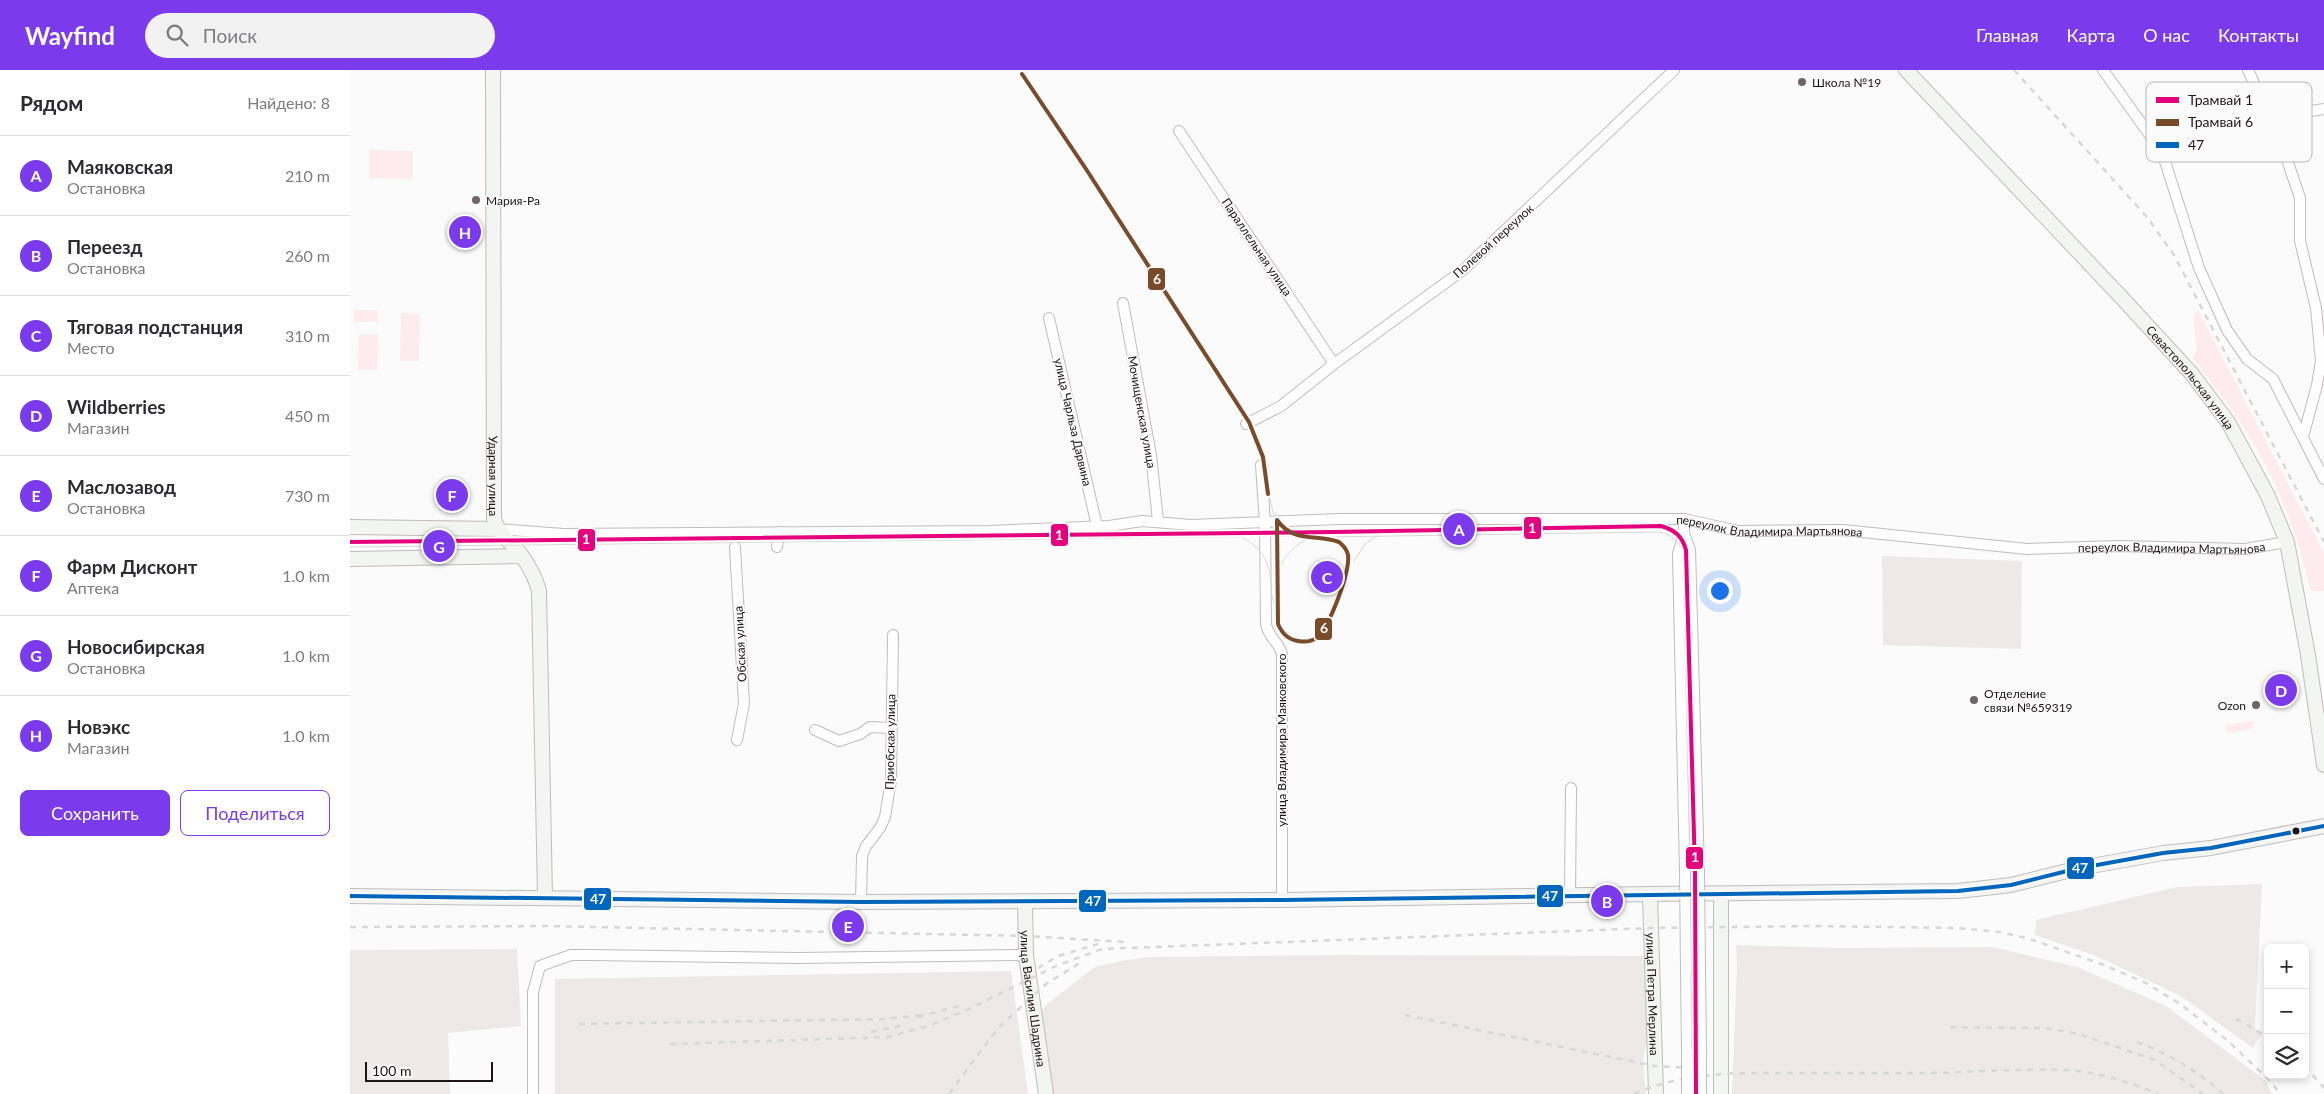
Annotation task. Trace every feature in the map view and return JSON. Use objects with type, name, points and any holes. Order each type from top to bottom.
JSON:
[{"type":"main road","name":"Ударная улица","points":[[493,70],[492,332],[494,519],[497,529],[522,556],[537,583],[539,591],[545,897]]},
{"type":"main road","name":"Севастопольская улица","points":[[1906,70],[2123,299],[2210,397],[2228,422],[2268,496],[2287,542],[2308,655],[2324,765]]},
{"type":"main road","name":"переулок Владимира Мартьянова","points":[[350,527],[497,529]]},
{"type":"main road","points":[[350,559],[522,556]]},
{"type":"main road","points":[[350,896],[861,902],[1282,900],[1958,891],[2011,885],[2075,869],[2163,853],[2211,848],[2324,826]]},
{"type":"main road","name":"улица Петра Мерлина","points":[[1650,894],[1656,1094]]},
{"type":"main road","points":[[1720,1094],[1721,894]]},
{"type":"main road","name":"улица Василия Шадрина","points":[[1025,901],[1026,955],[1046,1094]]},
{"type":"street","name":"Полевой переулок","points":[[1246,424],[1281,406],[1334,364],[1463,270],[1674,70]]},
{"type":"street","points":[[2103,70],[2146,130]]},
{"type":"street","points":[[2248,70],[2253,82]]},
{"type":"street","name":"Параллельная улица","points":[[1179,131],[1334,364]]},
{"type":"street","points":[[2165,162],[2199,268],[2227,330],[2247,359],[2273,379],[2324,480]]},
{"type":"street","points":[[2288,162],[2298,190],[2300,241],[2319,328],[2319,373],[2303,437]]},
{"type":"street","name":"Мочищенская улица","points":[[1124,303],[1151,455],[1158,521]]},
{"type":"street","name":"улица Чарльза Дарвина","points":[[1049,318],[1097,526]]},
{"type":"street","name":"улица Владимира Маяковского","points":[[1261,465],[1266,523],[1266,624],[1269,635],[1280,648],[1282,654],[1282,900]]},
{"type":"street","name":"переулок Владимира Мартьянова","points":[[497,529],[563,534],[989,531],[1097,526],[1142,520],[1191,525],[1339,519],[1684,519],[1738,531],[1843,530],[2027,549],[2119,546],[2245,549],[2287,542]]},
{"type":"street","points":[[1684,519],[1684,533],[1678,554],[1685,872],[1687,1094]]},
{"type":"street","points":[[777,547],[779,532]]},
{"type":"street","points":[[1684,533],[1690,550],[1699,872],[1701,1094]]},
{"type":"street","name":"Обская улица","points":[[735,547],[744,703],[737,740]]},
{"type":"street","name":"Приобская улица","points":[[861,902],[863,851],[880,828],[887,810],[891,780],[893,635]]},
{"type":"street","points":[[815,730],[839,741],[860,734],[870,727],[891,728]]},
{"type":"street","points":[[1570,895],[1571,788]]},
{"type":"street","points":[[533,1094],[533,992],[536,975],[543,964],[572,955],[796,958],[1026,955]]},
{"type":"shaded area","points":[[369,150],[413,151],[413,179],[369,178]]},
{"type":"shaded area","points":[[354,310],[377,310],[378,322],[354,322]]},
{"type":"shaded area","points":[[2198,310],[2324,553],[2324,591],[2311,591],[2290,521],[2260,455],[2229,406],[2192,358],[2197,351],[2193,316]]},
{"type":"shaded area","points":[[401,313],[420,314],[419,361],[400,361]]},
{"type":"shaded area","points":[[359,334],[378,335],[377,370],[358,369]]},
{"type":"shaded area","points":[[1882,556],[2022,561],[2021,649],[1883,645]]},
{"type":"shaded area","points":[[2252,721],[2253,729],[2227,733],[2226,725]]},
{"type":"shaded area","points":[[2262,884],[2255,1027],[2261,1035],[2253,1048],[2179,995],[2096,956],[2035,935],[2036,920],[2177,887]]},
{"type":"shaded area","points":[[1736,945],[1841,948],[1993,947],[2077,967],[2166,1006],[2266,1081],[2272,1094],[1732,1094],[1737,964]]},
{"type":"shaded area","points":[[517,949],[521,1026],[448,1033],[450,1094],[350,1094],[350,950]]},
{"type":"shaded area","points":[[1339,955],[1646,956],[1648,1033],[1643,1061],[1646,1094],[1052,1094],[1041,1011],[1047,1004],[1095,967],[1148,957]]},
{"type":"shaded area","points":[[1011,971],[1028,1094],[555,1094],[555,979]]},
{"type":"tram line","points":[[1021,70],[1054,117],[1250,422],[1267,458],[1269,495],[1273,510],[1277,519],[1288,530],[1304,535],[1324,537],[1659,532],[1677,541],[1683,553],[1690,871],[1692,1094]]},
{"type":"tram line","name":"6","points":[[1022,74],[1086,169],[1249,422],[1263,457],[1268,494]]},
{"type":"tram line","name":"6","points":[[1277,520],[1283,527],[1298,535],[1339,542],[1348,553],[1346,574],[1333,611],[1321,632],[1310,641],[1305,642],[1291,639],[1283,633],[1278,624],[1277,520]]},
{"type":"tram line","name":"1","points":[[350,542],[1334,532],[1661,526],[1666,528],[1680,537],[1686,550],[1695,871],[1696,1094]]},
{"type":"tram line","points":[[350,547],[1297,536]]},
{"type":"tram line","points":[[1354,561],[1365,544],[1377,536]]},
{"type":"tram line","points":[[1276,602],[1277,580],[1282,563],[1292,550],[1310,537]]},
{"type":"tram line","points":[[1243,538],[1255,546],[1263,555],[1271,581]]},
{"type":"tram line","points":[[1271,592],[1280,626],[1295,638],[1309,638],[1320,633],[1324,628],[1334,604],[1347,586]]},
{"type":"railway","points":[[2014,70],[2147,217],[2174,255],[2324,542]]},
{"type":"railway","points":[[350,927],[547,926],[1026,936],[1125,942]]},
{"type":"railway","points":[[670,1044],[888,1037],[931,1025],[969,1009],[1056,966],[1102,949],[1652,928],[1815,926],[1957,928],[2000,932],[2030,939],[2104,965],[2146,983],[2180,1004],[2227,1040],[2272,1083],[2280,1094]]},
{"type":"railway","points":[[1038,968],[1058,956],[1098,944]]},
{"type":"railway","points":[[949,1094],[998,1028],[1046,984],[1083,961]]},
{"type":"railway","points":[[918,1017],[959,1006]]},
{"type":"railway","points":[[579,1024],[884,1019],[924,1015]]},
{"type":"railway","points":[[1405,1015],[1655,1066],[1712,1069]]},
{"type":"railway","points":[[2236,1019],[2264,1035]]},
{"type":"railway","points":[[871,1032],[905,1025]]},
{"type":"railway","points":[[1950,1027],[2045,1028],[2079,1034],[2155,1060],[2203,1094]]},
{"type":"railway","points":[[2137,1042],[2183,1064],[2223,1094]]},
{"type":"railway","points":[[1634,1094],[1673,1081],[1712,1075],[1937,1073],[2012,1070],[2079,1071],[2102,1075],[2158,1094]]},
{"type":"railway","points":[[2309,1071],[2324,1088]]},
{"type":"transit line","name":"47","points":[[350,896],[861,902],[1282,900],[1958,891],[2011,885],[2075,869],[2163,853],[2211,848],[2324,826]]},
{"type":"place","name":"Школа №19","points":[[1802,82]]},
{"type":"place","name":"Мария-Ра","points":[[476,200]]},
{"type":"place","name":"Новэкс","points":[[465,232]]},
{"type":"place","name":"Фарм Дисконт","points":[[452,495]]},
{"type":"place","name":"Маяковская","points":[[1459,529]]},
{"type":"place","name":"Новосибирская","points":[[439,546]]},
{"type":"place","name":"Тяговая подстанция","points":[[1327,577]]},
{"type":"place","name":"Wildberries","points":[[2281,690]]},
{"type":"place","name":"Отделение связи №659319","points":[[1974,700]]},
{"type":"place","name":"Ozon","points":[[2256,705]]},
{"type":"place","name":"Переезд","points":[[1607,901]]},
{"type":"place","name":"Маслозавод","points":[[848,926]]}]
